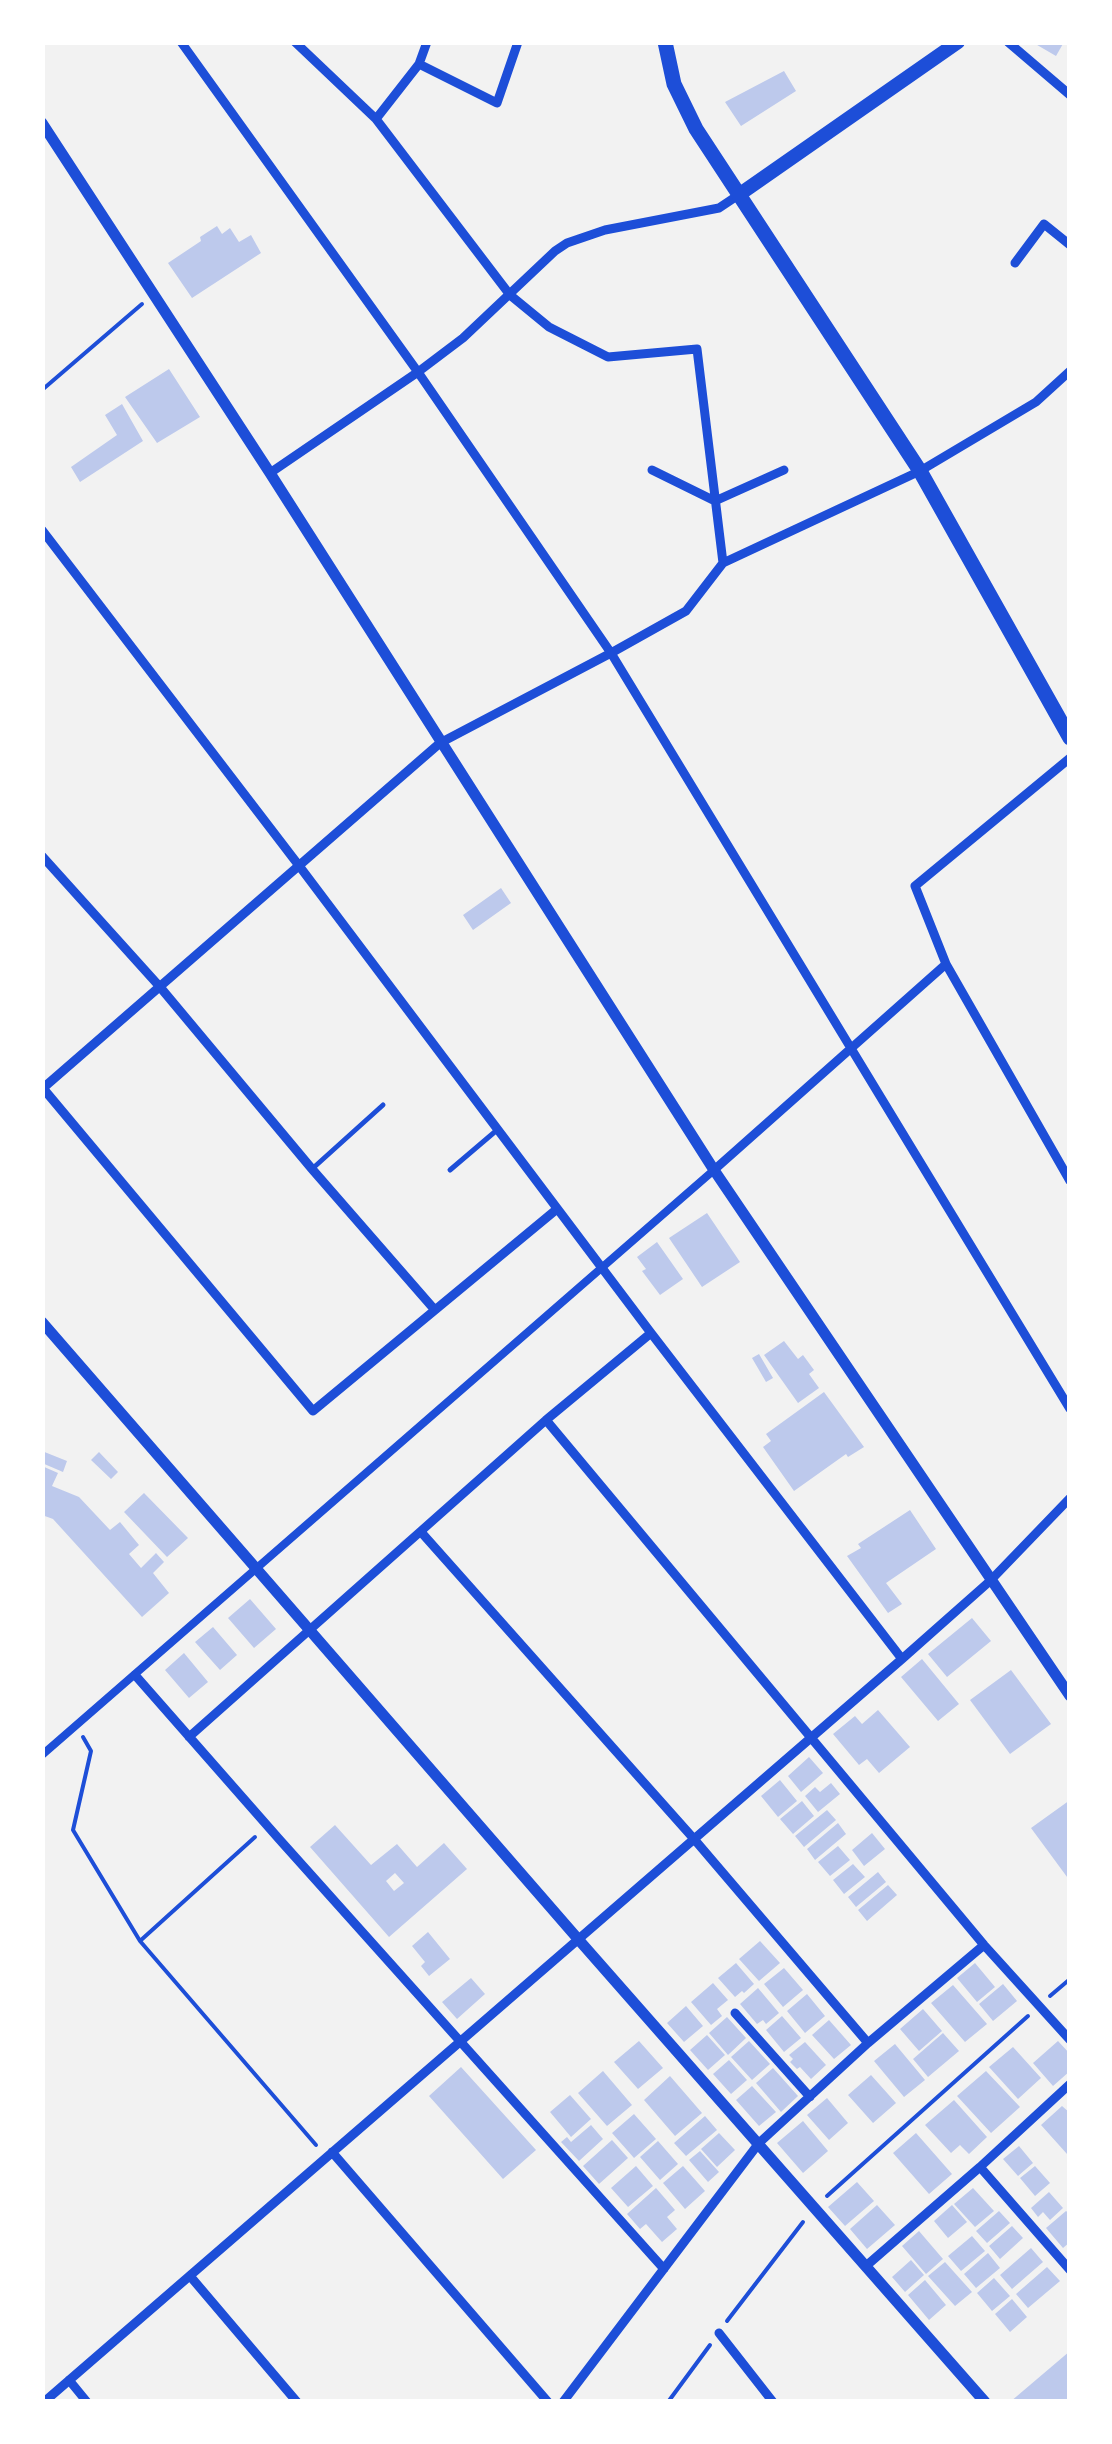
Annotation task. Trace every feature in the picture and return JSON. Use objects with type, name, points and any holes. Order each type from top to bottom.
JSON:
[{"type":"main road","points":[[664,42],[674,84],[696,128],[920,471],[1070,738]]},
{"type":"main road","points":[[740,194],[958,42]]},
{"type":"street","points":[[181,42],[418,372],[611,654],[1070,1410]]},
{"type":"street","points":[[295,42],[376,119],[510,295],[548,327],[608,357],[697,349],[723,564]]},
{"type":"street","points":[[376,119],[419,64],[427,42]]},
{"type":"street","points":[[419,64],[496,103],[518,42]]},
{"type":"street","points":[[1008,42],[1070,95]]},
{"type":"street","points":[[42,124],[270,473],[714,1170],[1070,1696]]},
{"type":"street","points":[[270,473],[463,338],[567,244],[605,230],[719,208],[740,194]]},
{"type":"street","points":[[1015,263],[1044,224],[1070,245]]},
{"type":"street","points":[[558,1209],[313,1412],[43,1088],[440,743],[611,654],[686,610],[723,564],[920,471],[1036,402],[1070,371]]},
{"type":"street","points":[[652,470],[716,500],[784,470]]},
{"type":"street","points":[[42,530],[902,1659]]},
{"type":"street","points":[[1070,758],[915,886],[946,964],[1070,1181]]},
{"type":"street","points":[[42,856],[160,987],[434,1309]]},
{"type":"street","points":[[42,1755],[946,964]]},
{"type":"street","points":[[42,1322],[985,2402]]},
{"type":"street","points":[[189,1736],[546,1420],[651,1333]]},
{"type":"street","points":[[546,1420],[984,1945],[1070,2040]]},
{"type":"street","points":[[44,2402],[902,1659],[990,1580],[1070,1498]]},
{"type":"street","points":[[421,1532],[694,1839],[868,2043]]},
{"type":"street","points":[[135,1674],[664,2269]]},
{"type":"street","points":[[564,2402],[759,2143],[868,2043],[984,1945]]},
{"type":"street","points":[[735,2012],[810,2097]]},
{"type":"street","points":[[866,2266],[1070,2084]]},
{"type":"street","points":[[329,2154],[548,2402]]},
{"type":"street","points":[[980,2167],[1070,2270]]},
{"type":"street","points":[[190,2276],[297,2402]]},
{"type":"street","points":[[719,2332],[769,2400]]},
{"type":"street","points":[[69,2380],[87,2402]]},
{"type":"lane","points":[[312,1169],[384,1105]]},
{"type":"lane","points":[[450,1170],[498,1130]]},
{"type":"path","points":[[42,390],[153,294]]},
{"type":"path","points":[[77,1725],[90,1751],[74,1830],[140,1941],[329,2154]]},
{"type":"path","points":[[140,1941],[267,1826]]},
{"type":"path","points":[[668,2402],[815,2207],[1070,1979]]},
{"type":"building","points":[[1032,42],[1064,42],[1056,56]]},
{"type":"building","points":[[784,71],[796,91],[741,126],[725,102]]},
{"type":"building","points":[[217,226],[222,234],[230,228],[239,242],[251,235],[261,253],[192,298],[168,263]]},
{"type":"building","points":[[169,369],[200,417],[157,443],[125,397]]},
{"type":"building","points":[[122,404],[143,441],[80,482],[71,467],[117,435],[105,415]]},
{"type":"building","points":[[501,888],[511,903],[473,930],[463,915]]},
{"type":"building","points":[[707,1213],[740,1262],[702,1287],[669,1238]]},
{"type":"building","points":[[657,1242],[683,1279],[660,1295],[637,1257]]},
{"type":"building","points":[[784,1341],[798,1359],[803,1355],[814,1370],[809,1374],[819,1388],[798,1403],[764,1355]]},
{"type":"building","points":[[759,1354],[773,1378],[766,1382],[752,1358]]},
{"type":"building","points":[[824,1392],[864,1447],[848,1457],[846,1454],[794,1491],[763,1447],[771,1441],[766,1434]]},
{"type":"building","points":[[42,1451],[67,1461],[63,1472],[42,1463]]},
{"type":"building","points":[[99,1452],[118,1472],[111,1479],[91,1460]]},
{"type":"building","points":[[42,1466],[58,1473],[52,1486],[79,1497],[110,1530],[120,1522],[139,1545],[129,1554],[141,1568],[156,1553],[164,1562],[153,1573],[169,1593],[142,1617],[53,1519],[42,1515]]},
{"type":"building","points":[[144,1493],[188,1538],[167,1557],[124,1512]]},
{"type":"building","points":[[910,1510],[936,1549],[886,1583],[902,1604],[888,1613],[847,1556],[861,1548],[858,1544]]},
{"type":"building","points":[[250,1599],[276,1629],[254,1648],[228,1618]]},
{"type":"building","points":[[972,1618],[991,1641],[947,1677],[928,1654]]},
{"type":"building","points":[[213,1627],[237,1655],[220,1670],[195,1642]]},
{"type":"building","points":[[184,1653],[208,1682],[189,1698],[165,1670]]},
{"type":"building","points":[[922,1659],[959,1704],[938,1721],[901,1677]]},
{"type":"building","points":[[1011,1670],[1051,1724],[1010,1754],[970,1700]]},
{"type":"building","points":[[878,1710],[910,1747],[879,1773],[867,1759],[859,1765],[833,1734],[855,1716],[862,1724]]},
{"type":"building","points":[[809,1757],[823,1773],[801,1792],[788,1776]]},
{"type":"building","points":[[780,1780],[797,1801],[778,1817],[761,1796]]},
{"type":"building","points":[[831,1783],[840,1794],[818,1812],[805,1796],[815,1787],[820,1792]]},
{"type":"building","points":[[1070,1800],[1070,1881],[1031,1828]]},
{"type":"building","points":[[802,1801],[814,1816],[793,1834],[780,1819]]},
{"type":"building","points":[[827,1810],[836,1820],[804,1847],[795,1836]]},
{"type":"building","points":[[838,1823],[846,1834],[815,1860],[807,1849]]},
{"type":"building","points":[[335,1825],[371,1865],[397,1844],[417,1867],[444,1843],[467,1869],[389,1937],[310,1847]],"holes":[[[395,1873],[404,1883],[394,1891],[386,1881]]]},
{"type":"building","points":[[872,1833],[885,1849],[864,1866],[852,1850]]},
{"type":"building","points":[[838,1846],[850,1860],[830,1876],[818,1862]]},
{"type":"building","points":[[853,1864],[865,1877],[844,1894],[833,1880]]},
{"type":"building","points":[[878,1872],[886,1882],[856,1907],[848,1897]]},
{"type":"building","points":[[888,1885],[897,1895],[867,1921],[858,1910]]},
{"type":"building","points":[[428,1932],[450,1959],[429,1976],[421,1966],[425,1962],[412,1946]]},
{"type":"building","points":[[760,1941],[780,1963],[759,1981],[739,1959]]},
{"type":"building","points":[[736,1963],[754,1984],[735,1997],[718,1978]]},
{"type":"building","points":[[975,1963],[995,1987],[977,2002],[957,1978]]},
{"type":"building","points":[[784,1968],[803,1990],[783,2007],[764,1984]]},
{"type":"building","points":[[471,1978],[485,1994],[457,2019],[442,2002]]},
{"type":"building","points":[[713,1983],[728,2000],[717,2009],[722,2016],[711,2025],[691,2002]]},
{"type":"building","points":[[1003,1984],[1017,2001],[993,2021],[979,2004]]},
{"type":"building","points":[[953,1985],[987,2024],[965,2042],[931,2003]]},
{"type":"building","points":[[758,1988],[779,2013],[766,2024],[763,2020],[757,2024],[740,2004]]},
{"type":"building","points":[[807,1994],[825,2016],[805,2033],[787,2011]]},
{"type":"building","points":[[686,2006],[703,2026],[684,2042],[667,2023]]},
{"type":"building","points":[[923,2009],[942,2031],[919,2051],[900,2029]]},
{"type":"building","points":[[782,2016],[801,2038],[784,2052],[766,2030]]},
{"type":"building","points":[[727,2017],[746,2038],[728,2055],[709,2033]]},
{"type":"building","points":[[829,2020],[851,2045],[834,2059],[812,2035]]},
{"type":"building","points":[[943,2033],[959,2051],[928,2077],[913,2059]]},
{"type":"building","points":[[707,2035],[725,2055],[708,2070],[690,2050]]},
{"type":"building","points":[[639,2041],[663,2068],[638,2089],[614,2062]]},
{"type":"building","points":[[749,2041],[770,2064],[752,2080],[731,2057]]},
{"type":"building","points":[[1058,2041],[1070,2054],[1070,2071],[1053,2086],[1033,2063]]},
{"type":"building","points":[[805,2042],[826,2065],[811,2079],[790,2062],[793,2059],[789,2055]]},
{"type":"building","points":[[895,2044],[925,2080],[904,2097],[874,2061]]},
{"type":"building","points":[[1013,2047],[1041,2078],[1018,2099],[989,2067]]},
{"type":"building","points":[[729,2060],[747,2080],[731,2094],[713,2074]]},
{"type":"building","points":[[461,2067],[536,2150],[503,2179],[429,2096]]},
{"type":"building","points":[[773,2068],[798,2096],[781,2112],[756,2083]]},
{"type":"building","points":[[603,2071],[632,2105],[607,2126],[578,2093]]},
{"type":"building","points":[[986,2071],[1020,2107],[991,2133],[957,2096]]},
{"type":"building","points":[[871,2075],[896,2103],[873,2123],[848,2095]]},
{"type":"building","points":[[670,2076],[702,2113],[675,2136],[644,2100]]},
{"type":"building","points":[[752,2086],[776,2112],[759,2126],[736,2100]]},
{"type":"building","points":[[570,2095],[591,2119],[571,2137],[550,2112]]},
{"type":"building","points":[[827,2098],[848,2123],[829,2140],[807,2115]]},
{"type":"building","points":[[954,2100],[987,2137],[969,2154],[960,2145],[951,2153],[925,2125]]},
{"type":"building","points":[[1062,2106],[1070,2113],[1067,2154],[1041,2125]]},
{"type":"building","points":[[634,2114],[656,2139],[634,2158],[612,2133]]},
{"type":"building","points":[[705,2116],[717,2130],[686,2156],[674,2143]]},
{"type":"building","points":[[803,2121],[828,2151],[803,2173],[777,2143]]},
{"type":"building","points":[[591,2125],[603,2139],[579,2161],[561,2142],[567,2137],[571,2142]]},
{"type":"building","points":[[719,2133],[735,2150],[717,2167],[701,2149]]},
{"type":"building","points":[[916,2133],[952,2174],[929,2194],[893,2153]]},
{"type":"building","points":[[612,2140],[628,2158],[599,2184],[583,2166]]},
{"type":"building","points":[[658,2141],[678,2164],[660,2180],[640,2157]]},
{"type":"building","points":[[1019,2146],[1033,2163],[1018,2176],[1003,2159]]},
{"type":"building","points":[[700,2151],[719,2172],[708,2182],[689,2160]]},
{"type":"building","points":[[636,2166],[653,2186],[628,2207],[611,2188]]},
{"type":"building","points":[[683,2166],[705,2191],[685,2209],[663,2183]]},
{"type":"building","points":[[1035,2166],[1050,2183],[1035,2196],[1020,2178]]},
{"type":"building","points":[[857,2182],[874,2201],[845,2226],[828,2207]]},
{"type":"building","points":[[656,2188],[675,2210],[667,2217],[677,2229],[662,2242],[646,2224],[640,2229],[627,2214]]},
{"type":"building","points":[[973,2188],[994,2211],[975,2227],[954,2204]]},
{"type":"building","points":[[1049,2192],[1063,2208],[1050,2220],[1043,2212],[1038,2217],[1031,2208]]},
{"type":"building","points":[[877,2205],[895,2225],[867,2249],[850,2229]]},
{"type":"building","points":[[952,2205],[967,2222],[948,2238],[934,2221]]},
{"type":"building","points":[[999,2211],[1010,2223],[987,2243],[976,2231]]},
{"type":"building","points":[[1066,2211],[1070,2214],[1070,2242],[1063,2248],[1046,2228]]},
{"type":"building","points":[[1012,2226],[1023,2238],[1000,2259],[989,2246]]},
{"type":"building","points":[[919,2231],[943,2259],[926,2274],[902,2246]]},
{"type":"building","points":[[972,2236],[985,2251],[961,2271],[948,2256]]},
{"type":"building","points":[[1031,2248],[1043,2262],[1012,2289],[1000,2275]]},
{"type":"building","points":[[988,2253],[1000,2268],[976,2288],[964,2274]]},
{"type":"building","points":[[911,2260],[924,2275],[905,2292],[892,2277]]},
{"type":"building","points":[[945,2262],[972,2292],[955,2306],[928,2276]]},
{"type":"building","points":[[1047,2267],[1060,2281],[1028,2308],[1016,2294]]},
{"type":"building","points":[[994,2278],[1010,2296],[992,2311],[977,2293]]},
{"type":"building","points":[[925,2280],[946,2305],[929,2320],[908,2295]]},
{"type":"building","points":[[1012,2299],[1027,2317],[1010,2332],[995,2314]]},
{"type":"building","points":[[1070,2351],[1070,2402],[1010,2402]]}]
